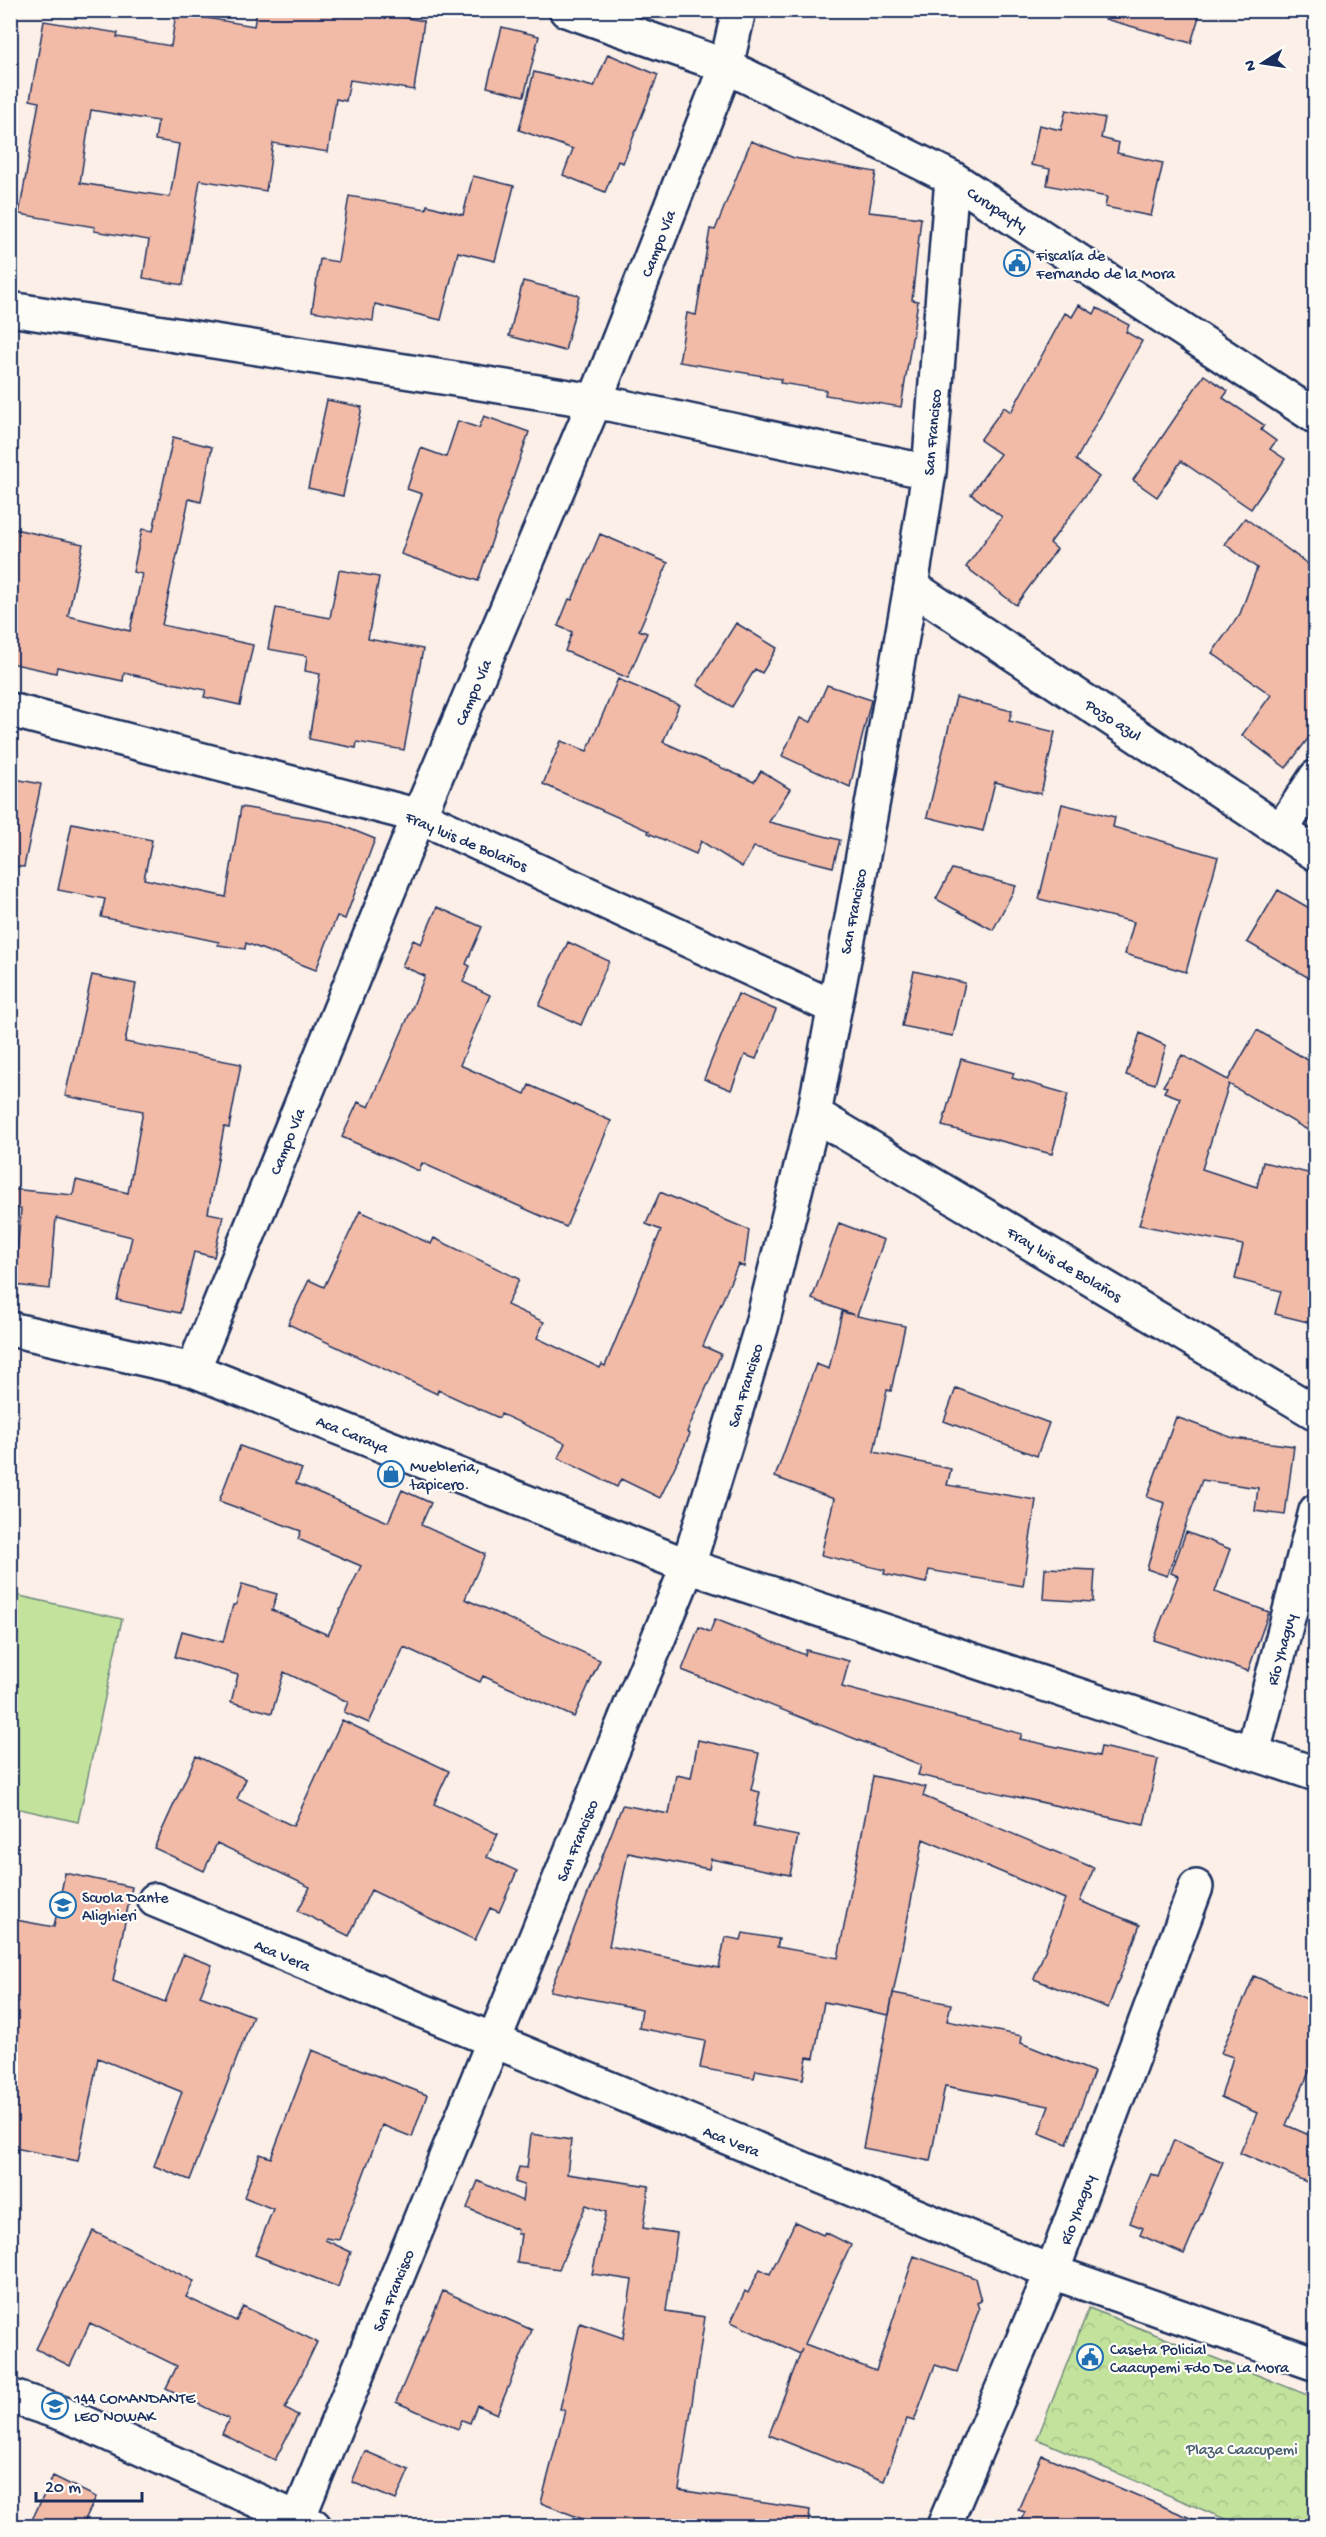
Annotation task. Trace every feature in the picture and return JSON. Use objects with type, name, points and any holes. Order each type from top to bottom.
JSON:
[{"type":"street","name":"Curupayty","points":[[566,10],[726,66],[952,178],[1316,417]]},
{"type":"street","name":"Campo Vía","points":[[193,1370],[419,816],[595,401],[726,66],[739,10]]},
{"type":"street","name":"San Francisco","points":[[302,2524],[494,2041],[688,1566],[761,1328],[814,1114],[852,918],[911,586],[928,472],[952,178]]},
{"type":"street","points":[[10,309],[595,401],[928,472]]},
{"type":"street","name":"Pozo azul","points":[[911,586],[1316,854]]},
{"type":"street","name":"Fray luis de Bolaños","points":[[10,710],[419,816],[833,1007]]},
{"type":"street","points":[[1281,830],[1316,777]]},
{"type":"street","name":"Fray luis de Bolaños","points":[[814,1114],[1316,1413]]},
{"type":"street","name":"Aca Caraya","points":[[10,1329],[193,1370],[688,1566],[1316,1774]]},
{"type":"street","name":"Río Yhaguy","points":[[1253,1752],[1316,1511]]},
{"type":"street","name":"Río Yhaguy","points":[[944,2526],[1053,2272],[1196,1887]]},
{"type":"street","name":"Aca Vera","points":[[155,1900],[1053,2272],[1316,2364]]},
{"type":"street","points":[[10,2396],[64,2414],[302,2524]]},
{"type":"green space","points":[[11,1594],[122,1619],[78,1822],[11,1807]]},
{"type":"green space","name":"Plaza Caacupemi","points":[[1089,2308],[1315,2398],[1315,2526],[1241,2526],[1037,2439]]},
{"type":"building","points":[[257,10],[361,10],[424,21],[414,90],[350,80],[346,101],[336,99],[328,152],[273,143],[266,191],[200,180],[183,285],[143,278],[149,240],[94,231],[95,227],[19,214],[39,102],[30,100],[44,21],[118,33],[117,37],[171,46],[176,13],[254,26]],"holes":[[[91,110],[158,121],[155,140],[179,144],[170,197],[80,183]]]},
{"type":"building","points":[[1106,10],[1201,10],[1191,43],[1105,19]]},
{"type":"building","points":[[502,27],[539,36],[524,96],[487,87]]},
{"type":"building","points":[[608,54],[658,75],[623,163],[618,161],[605,192],[563,175],[573,149],[519,130],[534,72],[594,87]]},
{"type":"building","points":[[1066,110],[1105,118],[1101,138],[1119,143],[1117,153],[1163,163],[1151,216],[1105,207],[1107,197],[1047,185],[1050,169],[1031,165],[1039,125],[1061,130]]},
{"type":"building","points":[[751,141],[794,158],[876,172],[869,212],[921,218],[912,300],[918,301],[901,407],[825,395],[826,390],[780,383],[781,379],[679,362],[687,313],[696,315],[710,229],[715,230]]},
{"type":"building","points":[[473,176],[514,186],[495,261],[458,252],[441,320],[375,304],[373,321],[312,311],[320,259],[338,262],[349,196],[426,209],[427,205],[463,215]]},
{"type":"building","points":[[523,281],[579,295],[565,351],[509,336]]},
{"type":"building","points":[[1079,305],[1094,314],[1097,308],[1129,325],[1126,332],[1142,341],[1076,460],[1099,477],[1050,543],[1057,549],[1016,605],[966,567],[1002,517],[971,494],[1000,454],[980,440],[1004,407],[1011,412],[1065,313],[1072,317]]},
{"type":"building","points":[[1204,375],[1228,391],[1223,398],[1264,425],[1261,430],[1276,441],[1270,449],[1285,459],[1251,509],[1181,461],[1157,497],[1133,480]]},
{"type":"building","points":[[327,400],[362,407],[343,496],[308,488]]},
{"type":"building","points":[[484,416],[529,432],[478,581],[401,554],[422,494],[407,489],[421,448],[446,457],[458,421],[479,428]]},
{"type":"building","points":[[173,437],[212,447],[201,502],[189,499],[162,625],[253,645],[240,705],[204,697],[206,690],[124,673],[123,681],[57,667],[56,673],[10,663],[10,528],[83,544],[68,616],[130,631],[142,574],[133,572],[142,529],[153,531]]},
{"type":"building","points":[[1245,518],[1316,570],[1316,728],[1286,768],[1242,735],[1271,695],[1212,653],[1240,614],[1257,568],[1225,544]]},
{"type":"building","points":[[600,534],[668,563],[639,630],[647,633],[628,678],[565,651],[572,632],[558,626],[569,599],[572,600]]},
{"type":"building","points":[[339,570],[379,577],[368,639],[423,649],[404,750],[357,742],[356,748],[309,739],[320,674],[305,671],[307,656],[268,649],[276,608],[330,618]]},
{"type":"building","points":[[736,623],[777,648],[762,673],[755,669],[732,707],[697,685]]},
{"type":"building","points":[[618,679],[679,705],[663,742],[754,782],[761,771],[790,789],[769,822],[840,840],[833,867],[754,847],[742,867],[701,841],[696,854],[543,784],[561,741],[587,751]]},
{"type":"building","points":[[827,685],[871,700],[850,787],[782,756],[800,718],[811,722]]},
{"type":"building","points":[[956,697],[1012,711],[1009,721],[1055,732],[1041,794],[995,782],[983,831],[927,817]]},
{"type":"building","points":[[10,778],[41,784],[24,867],[10,866]]},
{"type":"building","points":[[1062,804],[1115,817],[1113,827],[1218,857],[1186,972],[1125,954],[1134,922],[1039,899]]},
{"type":"building","points":[[241,807],[333,822],[375,839],[345,919],[337,916],[316,970],[246,943],[245,949],[218,945],[219,942],[101,917],[105,899],[58,890],[72,823],[152,840],[144,879],[226,897]]},
{"type":"building","points":[[952,869],[1016,886],[993,930],[936,899]]},
{"type":"building","points":[[1278,890],[1316,912],[1316,982],[1247,942]]},
{"type":"building","points":[[437,907],[482,927],[466,964],[470,966],[463,982],[490,995],[460,1065],[525,1094],[529,1085],[611,1121],[566,1227],[422,1163],[419,1171],[342,1137],[358,1102],[369,1107],[410,1013],[425,976],[402,966],[413,940],[421,944]]},
{"type":"building","points":[[568,942],[609,961],[581,1025],[539,1006]]},
{"type":"building","points":[[914,971],[965,983],[953,1036],[902,1026]]},
{"type":"building","points":[[92,975],[136,984],[125,1042],[241,1064],[229,1128],[224,1127],[208,1213],[223,1216],[214,1257],[194,1252],[180,1313],[117,1300],[132,1237],[56,1218],[50,1289],[14,1285],[21,1209],[10,1207],[11,1189],[73,1195],[76,1180],[128,1193],[143,1111],[65,1096]]},
{"type":"building","points":[[738,994],[776,1010],[756,1059],[745,1055],[731,1090],[704,1079]]},
{"type":"building","points":[[1257,1030],[1316,1065],[1316,1135],[1229,1084],[1202,1169],[1257,1187],[1263,1162],[1316,1175],[1316,1324],[1275,1314],[1281,1291],[1235,1279],[1243,1245],[1139,1225],[1180,1098],[1164,1092],[1167,1087],[1163,1086],[1182,1055],[1228,1080]]},
{"type":"building","points":[[1140,1033],[1166,1046],[1155,1084],[1126,1075]]},
{"type":"building","points":[[961,1059],[1014,1073],[1012,1078],[1068,1094],[1052,1154],[942,1126]]},
{"type":"building","points":[[660,1192],[749,1230],[744,1267],[738,1264],[703,1346],[721,1354],[687,1432],[690,1434],[660,1498],[621,1479],[617,1487],[558,1458],[565,1443],[501,1414],[499,1418],[438,1390],[437,1394],[288,1324],[309,1280],[324,1287],[360,1211],[431,1244],[434,1238],[519,1279],[507,1305],[544,1322],[537,1338],[600,1368],[602,1364],[605,1366],[661,1230],[646,1224]]},
{"type":"building","points":[[839,1223],[884,1240],[857,1316],[905,1326],[891,1391],[887,1390],[874,1452],[951,1469],[947,1485],[1036,1500],[1023,1586],[929,1570],[926,1583],[884,1574],[885,1570],[821,1555],[834,1499],[775,1477],[816,1364],[829,1369],[842,1312],[854,1315],[812,1299]]},
{"type":"building","points":[[956,1388],[1049,1423],[1037,1456],[944,1421]]},
{"type":"building","points":[[1176,1417],[1233,1438],[1294,1446],[1285,1515],[1255,1511],[1258,1488],[1202,1480],[1167,1576],[1147,1569],[1165,1503],[1147,1497]]},
{"type":"building","points":[[240,1446],[302,1469],[296,1483],[388,1522],[402,1490],[431,1503],[421,1525],[485,1554],[465,1599],[600,1660],[574,1717],[483,1676],[480,1682],[404,1647],[369,1723],[344,1712],[348,1702],[284,1672],[272,1713],[231,1702],[238,1675],[175,1657],[182,1631],[223,1642],[233,1605],[236,1605],[242,1584],[277,1594],[272,1610],[328,1635],[361,1566],[298,1539],[301,1531],[219,1501]]},
{"type":"building","points":[[1186,1532],[1230,1549],[1215,1592],[1269,1612],[1248,1671],[1154,1640],[1178,1576],[1171,1573]]},
{"type":"building","points":[[1045,1568],[1095,1570],[1093,1602],[1043,1599]]},
{"type":"building","points":[[715,1619],[805,1655],[806,1650],[849,1661],[842,1687],[1022,1734],[1020,1739],[1099,1756],[1101,1747],[1158,1759],[1144,1825],[918,1775],[921,1765],[682,1670],[699,1627],[710,1632]]},
{"type":"building","points":[[342,1720],[449,1771],[434,1804],[498,1834],[487,1857],[517,1871],[499,1912],[490,1908],[475,1940],[371,1890],[349,1936],[298,1911],[310,1887],[217,1843],[204,1871],[154,1848],[196,1756],[246,1779],[237,1799],[293,1826]]},
{"type":"building","points":[[698,1740],[759,1753],[751,1790],[760,1792],[753,1827],[798,1836],[790,1875],[711,1859],[709,1869],[628,1853],[609,1946],[719,1968],[725,1937],[741,1940],[743,1933],[779,1939],[777,1947],[838,1958],[873,1776],[926,1787],[923,1796],[1094,1868],[1080,1901],[1140,1925],[1108,2008],[1034,1979],[1065,1899],[923,1839],[889,2015],[824,2002],[814,2058],[807,2057],[803,2079],[756,2070],[754,2078],[700,2068],[705,2041],[639,2028],[642,2009],[550,1991],[622,1806],[669,1814],[676,1775],[691,1778]]},
{"type":"building","points":[[65,1873],[132,1887],[113,1981],[165,2002],[183,1954],[212,1965],[200,1996],[253,2016],[190,2180],[154,2166],[182,2092],[98,2058],[78,2161],[10,2147],[10,1919],[54,1927]]},
{"type":"building","points":[[1254,1976],[1316,2003],[1316,2056],[1286,2125],[1316,2138],[1316,2186],[1240,2153],[1257,2113],[1221,2097],[1233,2057],[1221,2053]]},
{"type":"building","points":[[893,1993],[951,2004],[947,2021],[1022,2036],[1021,2043],[1094,2072],[1067,2144],[1039,2133],[1049,2106],[945,2086],[930,2161],[863,2148]]},
{"type":"building","points":[[312,2050],[427,2095],[412,2137],[382,2125],[339,2240],[326,2238],[325,2240],[351,2252],[338,2287],[255,2255],[273,2209],[244,2197],[260,2154],[271,2158]]},
{"type":"building","points":[[531,2134],[571,2140],[567,2174],[649,2186],[643,2228],[677,2233],[666,2311],[705,2317],[679,2490],[810,2510],[808,2526],[601,2526],[541,2503],[565,2410],[560,2409],[580,2323],[623,2338],[632,2280],[592,2274],[606,2212],[586,2205],[559,2269],[517,2263],[521,2234],[517,2234],[518,2230],[467,2208],[478,2181],[522,2201],[524,2185],[515,2182],[519,2167],[527,2168]]},
{"type":"building","points":[[1174,2140],[1223,2162],[1184,2254],[1140,2235],[1143,2228],[1130,2223],[1151,2174],[1159,2177]]},
{"type":"building","points":[[795,2222],[823,2235],[825,2232],[851,2245],[805,2344],[876,2371],[914,2256],[975,2278],[981,2301],[977,2303],[979,2309],[957,2372],[935,2365],[914,2421],[907,2419],[884,2481],[769,2435],[802,2349],[800,2354],[731,2322],[745,2291],[748,2293],[760,2269],[770,2274]]},
{"type":"building","points":[[93,2231],[194,2281],[186,2297],[236,2321],[243,2306],[317,2342],[285,2409],[298,2415],[275,2460],[222,2434],[229,2419],[166,2388],[177,2366],[90,2323],[70,2366],[36,2349]]},
{"type":"building","points":[[443,2291],[532,2330],[497,2414],[477,2405],[470,2423],[462,2420],[458,2429],[396,2402]]},
{"type":"building","points":[[365,2451],[409,2470],[396,2500],[352,2482]]},
{"type":"building","points":[[1042,2455],[1209,2526],[1018,2526],[1025,2512],[1018,2510]]},
{"type":"building","points":[[53,2476],[96,2497],[82,2526],[29,2526]]},
{"type":"place","name":"Fiscalía de Fernando de la Mora","points":[[1017,263]]},
{"type":"place","name":"Muebleria, tapicero.","points":[[391,1474]]},
{"type":"place","name":"Scuola Dante Alighieri","points":[[63,1905]]},
{"type":"place","name":"Caseta Policial Caacupemi Fdo De La Mora","points":[[1090,2357]]},
{"type":"place","name":"144 COMANDANTE LEO NOWAK","points":[[55,2406]]}]
